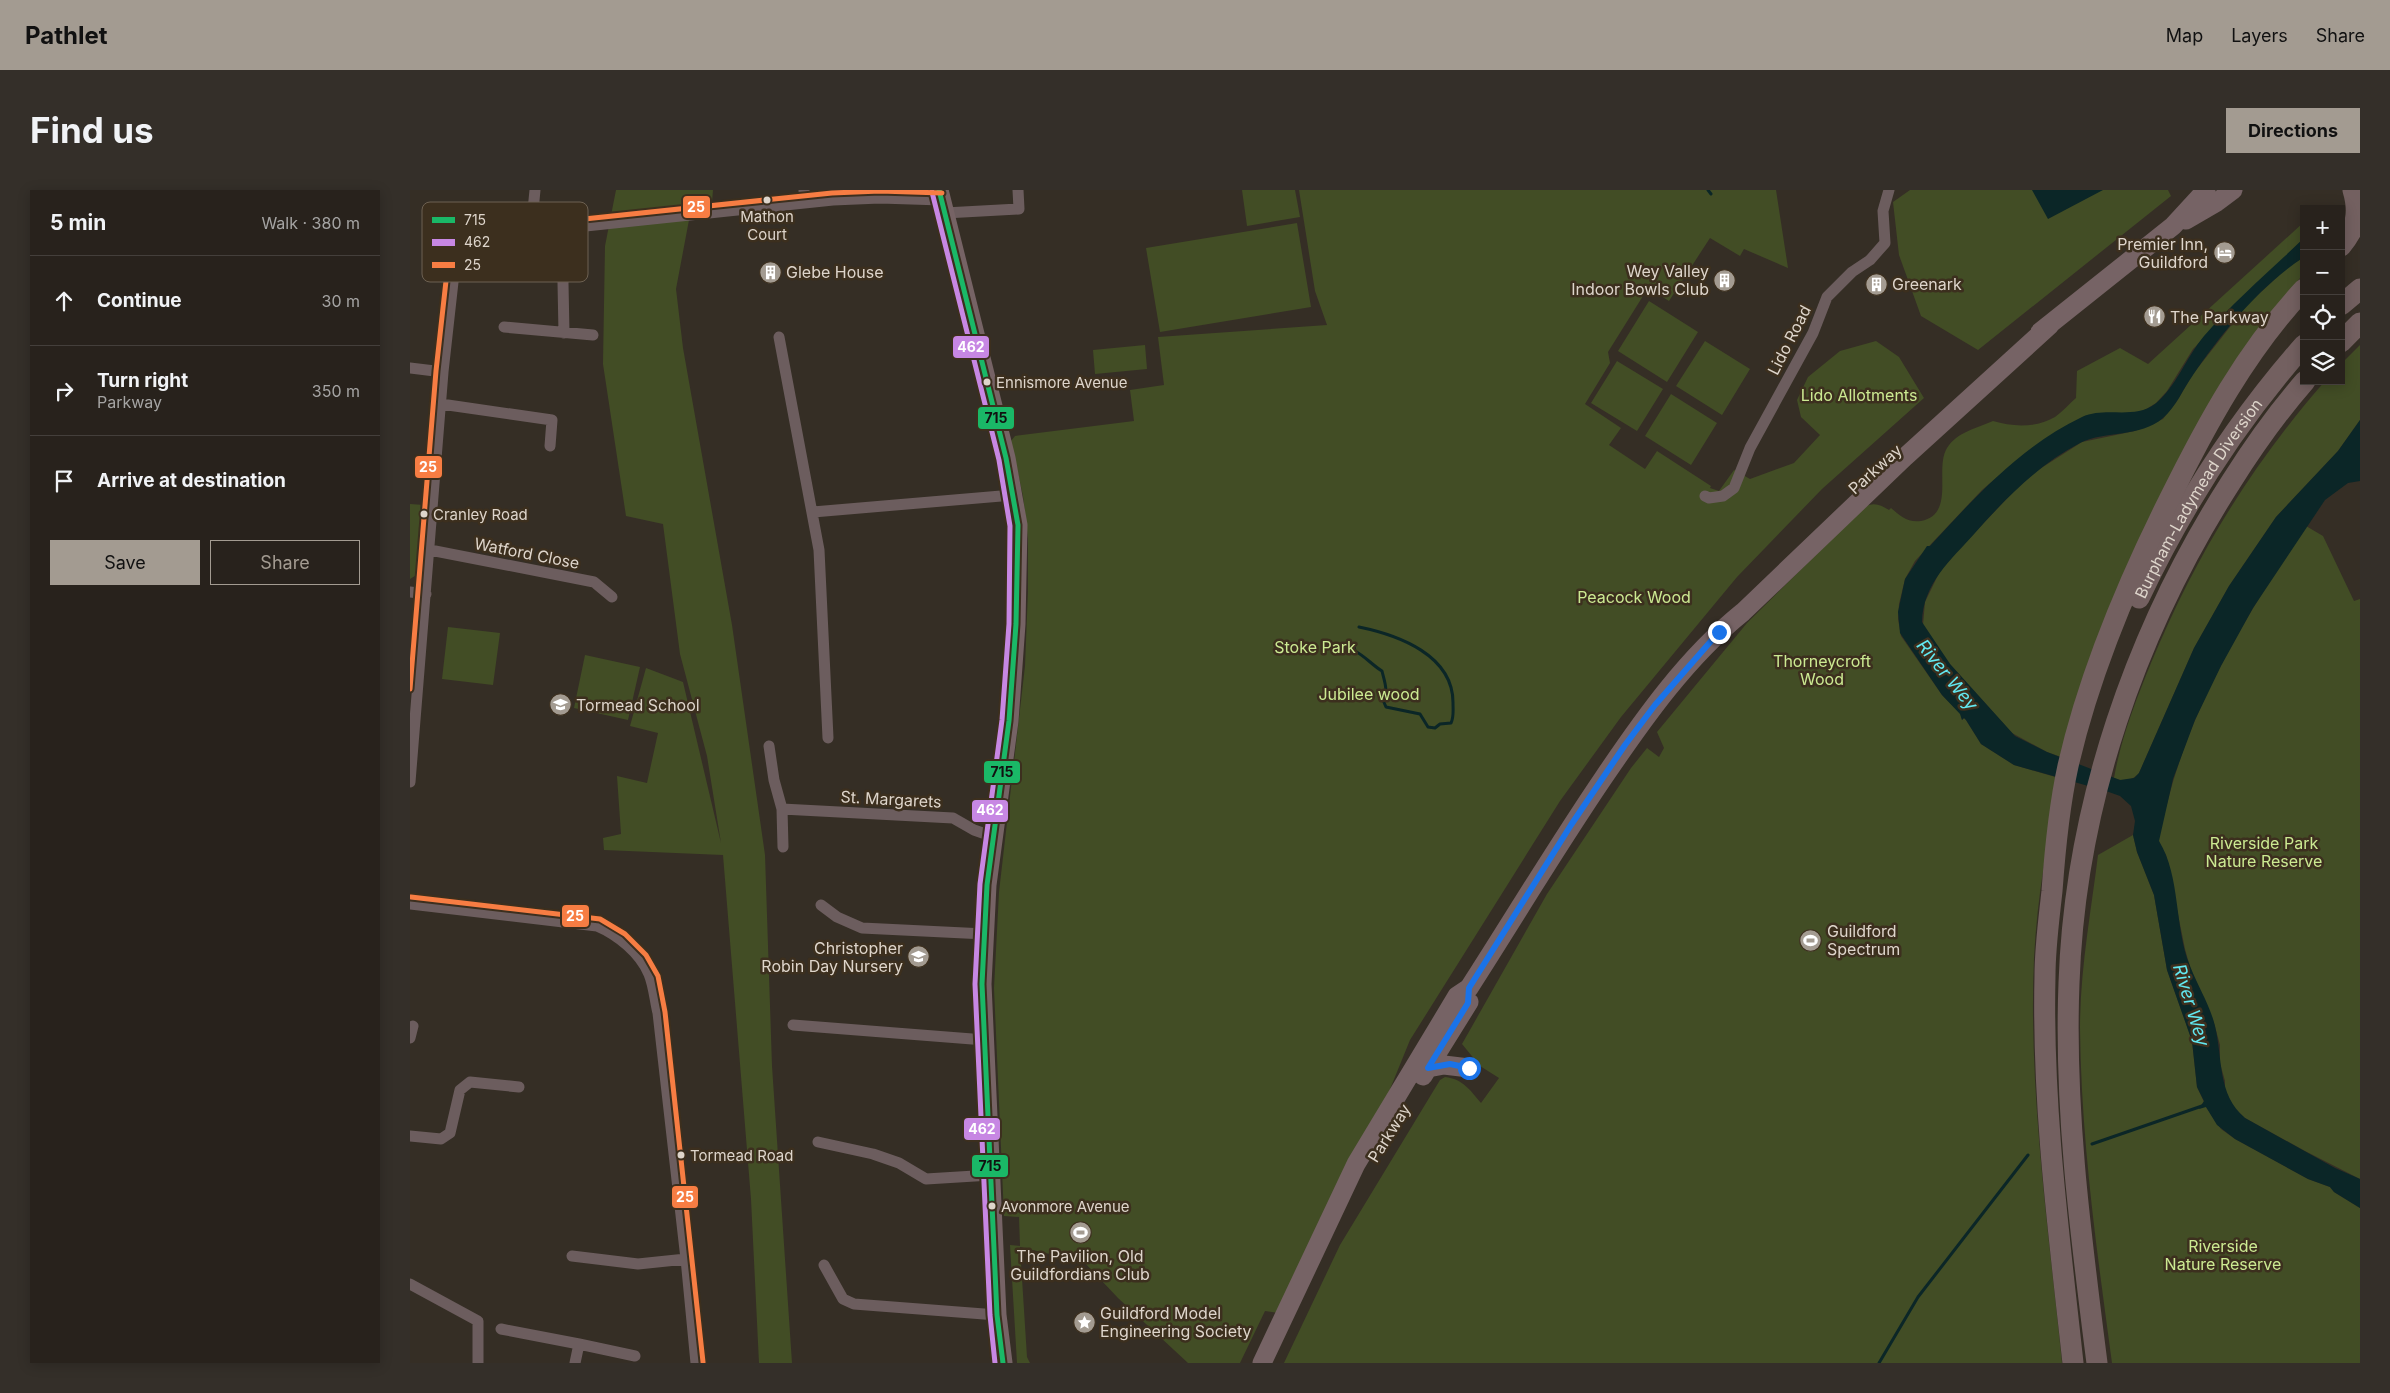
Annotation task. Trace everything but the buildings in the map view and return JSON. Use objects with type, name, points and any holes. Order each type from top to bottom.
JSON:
[{"type":"highway","points":[[2345,241],[2355,229],[2357,195]]},
{"type":"highway","points":[[2344,250],[2360,237]]},
{"type":"highway","points":[[2345,302],[2360,289]]},
{"type":"highway","points":[[2074,1363],[2052,1167],[2048,1089],[2045,973],[2056,830],[2080,741],[2090,690],[2126,592],[2187,464],[2237,375],[2266,334],[2300,294]]},
{"type":"highway","points":[[2343,340],[2360,323]]},
{"type":"highway","name":"Burpham-Ladymead Diversion","points":[[2080,741],[2130,616],[2170,535],[2219,452],[2256,402],[2300,350]]},
{"type":"highway","name":"Burpham-Ladymead Diversion","points":[[2097,1363],[2077,1186],[2069,1050],[2069,983],[2072,928],[2086,840],[2109,748],[2144,650],[2199,534],[2242,465],[2302,385]]},
{"type":"main road","name":"Parkway","points":[[1262,1363],[1356,1164],[1457,996],[1469,988],[1571,825],[1625,745],[1655,705],[1719,632],[1743,612],[1905,457],[2050,325],[2173,226],[2201,195],[2214,190]]},
{"type":"main road","name":"Parkway","points":[[2173,226],[2217,202],[2233,190]]},
{"type":"main road","points":[[942,201],[1013,495],[1018,525],[1016,624],[1009,720],[987,885],[982,984],[997,1315],[1003,1363]]},
{"type":"main road","name":"Parkway","points":[[1303,1277],[1468,1003],[1469,988]]},
{"type":"main road","points":[[1428,1068],[1450,1064],[1469,1068]]},
{"type":"street","points":[[804,190],[806,203]]},
{"type":"street","points":[[588,226],[806,203],[841,195],[942,201],[1019,209],[1018,190]]},
{"type":"street","name":"Lido Road","points":[[1705,496],[1709,498],[1723,496],[1734,488],[1750,448],[1813,333],[1827,297],[1852,272],[1870,260],[1885,243],[1884,211],[1889,190]]},
{"type":"street","points":[[410,782],[442,404],[442,372],[453,282]]},
{"type":"street","points":[[563,282],[564,333]]},
{"type":"street","points":[[504,327],[593,335]]},
{"type":"street","points":[[779,337],[819,550],[828,738]]},
{"type":"street","points":[[410,368],[442,372]]},
{"type":"street","points":[[442,404],[552,420],[550,446]]},
{"type":"street","points":[[812,512],[1013,495]]},
{"type":"street","name":"Watford Close","points":[[430,550],[594,582],[612,597]]},
{"type":"street","points":[[410,592],[426,594]]},
{"type":"street","points":[[769,746],[774,780],[782,809],[783,847]]},
{"type":"street","name":"St. Margarets","points":[[782,809],[953,818],[974,830],[994,837]]},
{"type":"street","points":[[410,904],[597,926],[617,936],[633,952],[649,974],[658,1013],[696,1363]]},
{"type":"street","points":[[820,905],[837,917],[862,928],[985,934]]},
{"type":"street","points":[[793,1025],[985,1040]]},
{"type":"street","points":[[410,1038],[413,1026]]},
{"type":"street","points":[[410,1136],[441,1139],[450,1134],[460,1090],[470,1082],[519,1087]]},
{"type":"street","points":[[818,1142],[873,1154],[899,1163],[926,1180],[991,1175]]},
{"type":"street","points":[[572,1256],[638,1264],[686,1259]]},
{"type":"street","points":[[824,1264],[843,1299],[854,1304],[997,1315]]},
{"type":"street","points":[[410,1284],[478,1321],[478,1363]]},
{"type":"street","points":[[501,1329],[635,1356]]},
{"type":"street","points":[[575,1363],[579,1344]]},
{"type":"green space","points":[[616,190],[713,190],[712,202],[692,204],[676,289],[683,348],[732,625],[765,855],[772,1066],[792,1363],[759,1363],[751,1199],[723,855],[604,850],[603,838],[621,834],[617,776],[647,783],[658,733],[630,726],[646,668],[683,682],[721,843],[707,756],[680,654],[663,524],[626,516],[603,364],[605,246]]},
{"type":"green space","points":[[1242,190],[1295,190],[1300,217],[1247,226]]},
{"type":"green space","name":"Stoke Park","points":[[1299,190],[1776,190],[1788,268],[1744,249],[1740,256],[1710,238],[1669,301],[1648,288],[1608,352],[1610,363],[1585,404],[1621,428],[1609,445],[1645,469],[1657,451],[1711,486],[1710,488],[1719,491],[1734,470],[1750,479],[1794,463],[1820,435],[1801,417],[1797,400],[1808,377],[1840,351],[1876,341],[1899,357],[1924,398],[1822,489],[1737,577],[1621,717],[1560,801],[1410,1040],[1375,1126],[1279,1313],[1265,1311],[1240,1363],[1188,1363],[1118,1298],[1084,1262],[1020,1247],[1027,1357],[1030,1363],[1017,1363],[1010,1245],[1020,1246],[1019,1217],[1004,1216],[994,988],[999,892],[1025,666],[1028,591],[1028,539],[1023,496],[1011,441],[1015,436],[1134,421],[1130,390],[1164,385],[1158,337],[1327,325],[1315,291]]},
{"type":"green space","points":[[1910,190],[2168,190],[2171,196],[1978,350],[1921,316],[1899,255],[1893,202]]},
{"type":"green space","points":[[1297,223],[1311,307],[1160,332],[1146,248]]},
{"type":"green space","name":"Thorneycroft Wood","points":[[2300,226],[2300,242],[2193,349],[2167,391],[2156,403],[2140,413],[2106,413],[2085,416],[2027,452],[1982,490],[1915,561],[1905,579],[1899,604],[1898,619],[1901,636],[1942,695],[1961,714],[1962,720],[1964,718],[1966,720],[1981,744],[2014,765],[2059,778],[2040,890],[2034,958],[2033,1008],[2034,1059],[2041,1161],[2062,1363],[1284,1363],[1340,1245],[1440,1080],[1445,1077],[1457,1080],[1470,1090],[1481,1103],[1499,1078],[1480,1066],[1462,1044],[1547,894],[1631,768],[1647,748],[1659,757],[1664,748],[1657,732],[1747,623],[1867,505],[1880,505],[1889,510],[1891,508],[1901,516],[1912,521],[1921,521],[1932,517],[1938,510],[1941,500],[1944,457],[1947,448],[1956,438],[1993,421],[2032,425],[2048,421],[2076,398],[2077,371],[2120,348],[2148,364]]},
{"type":"green space","points":[[2300,260],[2300,278],[2249,343],[2064,758],[2047,752],[2012,733],[1950,664],[1923,625],[1925,602],[1942,567],[2016,489],[2035,472],[2082,442],[2135,431],[2163,419],[2177,401],[2193,374],[2248,304],[2288,267]]},
{"type":"green space","points":[[1649,301],[1698,332],[1667,382],[1618,351]]},
{"type":"green space","points":[[1705,341],[1750,369],[1722,415],[1676,386]]},
{"type":"green space","points":[[1145,345],[1147,369],[1095,374],[1093,350]]},
{"type":"green space","points":[[2360,345],[2360,420],[2338,451],[2276,517],[2229,586],[2194,648],[2139,773],[2134,778],[2128,780],[2114,778],[2125,734],[2145,677],[2186,586],[2226,514],[2272,446],[2298,413],[2322,385],[2345,385],[2345,360]]},
{"type":"green space","points":[[1617,361],[1663,389],[1637,431],[1591,403]]},
{"type":"green space","points":[[1671,394],[1717,423],[1691,465],[1645,436]]},
{"type":"green space","points":[[410,504],[424,505],[418,574],[410,579]]},
{"type":"green space","name":"Riverside Park Nature Reserve","points":[[2306,526],[2323,536],[2354,601],[2360,599],[2360,1179],[2245,1118],[2235,1109],[2225,1091],[2225,1081],[2220,1063],[2220,1045],[2214,1023],[2190,967],[2166,855],[2159,841],[2161,822],[2178,767],[2191,730],[2207,694],[2243,625]]},
{"type":"green space","points":[[448,627],[500,633],[493,685],[442,679]]},
{"type":"green space","points":[[585,655],[640,667],[628,720],[574,708]]},
{"type":"green space","name":"Riverside Nature Reserve","points":[[2133,835],[2137,852],[2154,895],[2167,970],[2192,1041],[2197,1087],[2204,1102],[2201,1105],[2206,1107],[2221,1129],[2235,1139],[2308,1179],[2330,1187],[2334,1192],[2360,1208],[2360,1363],[2112,1363],[2096,1238],[2083,1112],[2080,1006],[2098,855]]},
{"type":"water","points":[[2032,190],[2103,190],[2048,219]]},
{"type":"water","name":"River Wey","points":[[2300,242],[2300,260],[2272,281],[2243,310],[2189,380],[2168,414],[2144,429],[2101,436],[2080,443],[2036,472],[1999,507],[1940,573],[1927,595],[1922,622],[1950,664],[2015,736],[2047,752],[2120,780],[2134,778],[2139,773],[2194,648],[2229,586],[2276,517],[2338,451],[2360,420],[2360,481],[2348,483],[2325,500],[2253,608],[2221,666],[2195,720],[2173,779],[2159,841],[2171,870],[2185,951],[2215,1026],[2225,1087],[2236,1109],[2245,1118],[2335,1168],[2360,1179],[2360,1208],[2334,1192],[2330,1187],[2308,1179],[2235,1139],[2217,1125],[2206,1107],[2199,1109],[2204,1101],[2197,1087],[2192,1041],[2167,970],[2154,895],[2137,852],[2133,835],[2135,821],[2131,806],[2120,796],[2106,791],[2014,765],[1981,744],[1966,720],[1964,718],[1962,720],[1960,714],[1942,695],[1900,633],[1898,612],[1905,579],[1927,546],[1930,546],[1982,491],[2039,442],[2082,417],[2100,413],[2138,411],[2147,409],[2155,404],[2169,390],[2204,336],[2240,298]]},
{"type":"waterway","points":[[1708,190],[1711,194]]},
{"type":"waterway","points":[[1354,646],[1355,651],[1382,671],[1386,690],[1383,700],[1386,707],[1420,714],[1428,727],[1435,728],[1440,724],[1451,723],[1453,718],[1451,687],[1444,672],[1434,660],[1406,642],[1359,627]]},
{"type":"waterway","points":[[2092,1144],[2202,1106]]},
{"type":"waterway","points":[[1879,1363],[1918,1297],[2028,1155]]},
{"type":"transit line","name":"715","points":[[939,190],[1006,458],[1018,525],[1016,624],[1009,721],[987,885],[982,984],[997,1315],[1003,1363]]},
{"type":"transit line","name":"25","points":[[588,219],[832,193],[880,191],[942,193]]},
{"type":"transit line","name":"462","points":[[932,192],[999,460],[1010,526],[1009,624],[1002,720],[980,884],[975,984],[990,1315],[995,1363]]},
{"type":"transit line","name":"25","points":[[410,689],[436,371],[446,282]]},
{"type":"transit line","name":"25","points":[[411,897],[600,919],[625,934],[646,955],[658,976],[665,1012],[703,1362]]},
{"type":"place","name":"Mathon Court","points":[[767,200]]},
{"type":"place","name":"Premier Inn, Guildford","points":[[2224,253]]},
{"type":"place","name":"Glebe House","points":[[770,272]]},
{"type":"place","name":"Wey Valley Indoor Bowls Club","points":[[1725,280]]},
{"type":"place","name":"Greenark","points":[[1876,284]]},
{"type":"place","name":"The Parkway","points":[[2154,317]]},
{"type":"place","name":"Ennismore Avenue","points":[[987,382]]},
{"type":"place","name":"Cranley Road","points":[[424,514]]},
{"type":"place","name":"Tormead School","points":[[560,705]]},
{"type":"place","name":"Guildford Spectrum","points":[[1811,940]]},
{"type":"place","name":"Christopher Robin Day Nursery","points":[[919,957]]},
{"type":"place","name":"Tormead Road","points":[[681,1155]]},
{"type":"place","name":"Avonmore Avenue","points":[[992,1206]]},
{"type":"place","name":"The Pavilion, Old Guildfordians Club","points":[[1080,1232]]},
{"type":"place","name":"Guildford Model Engineering Society","points":[[1084,1322]]},
{"type":"route","points":[[1469,1068],[1450,1064],[1428,1068],[1468,1003],[1469,988],[1571,825],[1645,717],[1719,632]]},
{"type":"park label","name":"Lido Allotments","points":[[1859,395]]},
{"type":"park label","name":"Peacock Wood","points":[[1634,597]]},
{"type":"park label","name":"Jubilee wood","points":[[1369,694]]}]
